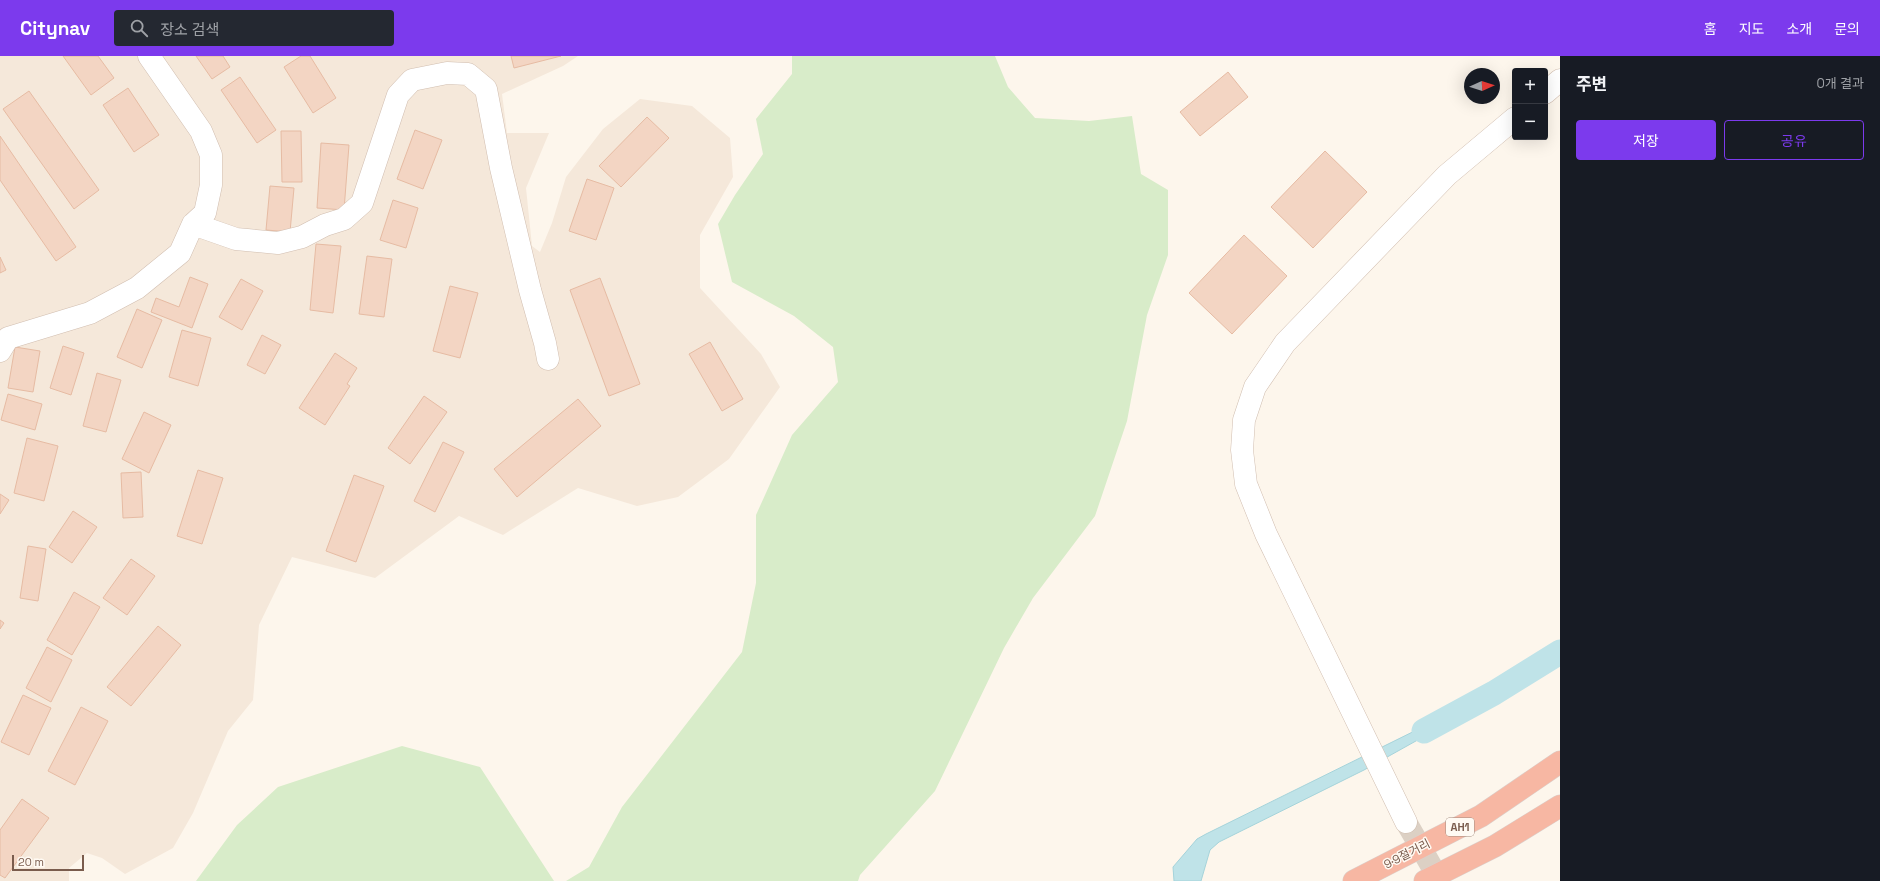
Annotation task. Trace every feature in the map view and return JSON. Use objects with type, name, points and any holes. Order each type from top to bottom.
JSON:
[{"type":"highway","name":"9·9절거리","points":[[1354,881],[1481,816],[1560,762]]},
{"type":"highway","points":[[1425,881],[1495,846],[1560,806]]},
{"type":"street","points":[[0,351],[8,338],[90,313],[137,288],[180,253],[193,224],[205,213],[211,185],[210,155],[201,131],[149,56]]},
{"type":"street","points":[[193,224],[236,239],[278,242],[302,237],[325,225],[344,219],[362,203],[398,95],[412,80],[447,73],[468,74],[486,89],[501,168],[548,359]]},
{"type":"street","points":[[1548,90],[1560,80]]},
{"type":"street","points":[[1406,822],[1266,534],[1246,484],[1242,450],[1244,420],[1255,387],[1285,343],[1447,175],[1512,121]]},
{"type":"shaded area","points":[[0,56],[578,56],[563,66],[502,94],[507,133],[549,133],[526,188],[532,246],[540,252],[552,223],[566,177],[603,129],[640,99],[692,106],[730,138],[733,177],[700,235],[700,288],[761,354],[780,387],[729,459],[678,497],[637,506],[578,488],[503,535],[459,516],[375,578],[292,557],[259,625],[253,700],[228,731],[193,813],[173,848],[125,874],[102,858],[87,853],[69,868],[69,881],[0,881]]},
{"type":"green space","points":[[792,56],[995,56],[1008,87],[1035,118],[1089,121],[1132,116],[1141,174],[1168,190],[1168,255],[1147,315],[1127,421],[1095,516],[1033,598],[1004,648],[935,791],[860,875],[858,881],[566,881],[589,867],[622,807],[742,652],[756,583],[756,515],[792,435],[838,382],[833,347],[794,316],[732,282],[718,224],[735,195],[763,154],[756,119],[792,74]]},
{"type":"green space","points":[[402,746],[480,767],[554,881],[196,881],[237,825],[278,787]]},
{"type":"water","points":[[1453,712],[1457,718],[1364,770],[1219,842],[1210,850],[1201,881],[1174,881],[1173,867],[1197,839]]},
{"type":"building","points":[[63,56],[98,56],[114,78],[91,95]]},
{"type":"building","points":[[196,56],[223,56],[230,67],[212,79]]},
{"type":"building","points":[[301,56],[310,56],[336,98],[313,113],[284,67]]},
{"type":"building","points":[[511,56],[561,56],[514,68]]},
{"type":"building","points":[[1228,72],[1248,97],[1200,136],[1180,112]]},
{"type":"building","points":[[240,77],[276,130],[257,143],[221,90]]},
{"type":"building","points":[[128,88],[159,135],[134,152],[103,105]]},
{"type":"building","points":[[29,91],[99,190],[74,209],[3,109]]},
{"type":"building","points":[[647,117],[669,138],[621,187],[599,166]]},
{"type":"building","points":[[415,130],[442,140],[423,189],[397,179]]},
{"type":"building","points":[[281,131],[301,131],[302,182],[282,182]]},
{"type":"building","points":[[0,136],[76,247],[56,261],[0,180]]},
{"type":"building","points":[[321,143],[349,145],[344,210],[317,208]]},
{"type":"building","points":[[1325,151],[1367,192],[1313,248],[1271,207]]},
{"type":"building","points":[[587,179],[614,188],[596,240],[569,231]]},
{"type":"building","points":[[270,186],[294,188],[290,232],[266,230]]},
{"type":"building","points":[[393,200],[418,208],[406,248],[380,240]]},
{"type":"building","points":[[1244,235],[1287,276],[1232,334],[1189,293]]},
{"type":"building","points":[[316,244],[341,246],[333,313],[310,310]]},
{"type":"building","points":[[367,256],[392,259],[384,317],[359,314]]},
{"type":"building","points":[[0,257],[6,270],[0,273]]},
{"type":"building","points":[[190,277],[208,284],[192,328],[151,312],[156,298],[179,307]]},
{"type":"building","points":[[600,278],[640,384],[609,396],[570,290]]},
{"type":"building","points":[[241,279],[263,291],[242,330],[219,317]]},
{"type":"building","points":[[450,286],[478,293],[460,358],[433,351]]},
{"type":"building","points":[[137,309],[162,320],[142,368],[117,357]]},
{"type":"building","points":[[182,330],[211,338],[198,386],[169,377]]},
{"type":"building","points":[[262,335],[281,345],[265,374],[247,365]]},
{"type":"building","points":[[710,342],[743,399],[722,411],[689,354]]},
{"type":"building","points":[[63,346],[84,353],[71,395],[50,388]]},
{"type":"building","points":[[15,347],[40,351],[33,392],[8,388]]},
{"type":"building","points":[[335,353],[357,368],[347,384],[350,386],[325,425],[299,408]]},
{"type":"building","points":[[97,373],[121,380],[106,432],[83,426]]},
{"type":"building","points":[[8,394],[42,404],[35,430],[1,420]]},
{"type":"building","points":[[424,396],[447,412],[410,464],[388,448]]},
{"type":"building","points":[[578,399],[601,426],[517,497],[494,469]]},
{"type":"building","points":[[144,412],[171,425],[149,473],[122,459]]},
{"type":"building","points":[[27,438],[58,446],[44,501],[14,493]]},
{"type":"building","points":[[443,442],[464,452],[435,512],[414,501]]},
{"type":"building","points":[[198,470],[223,478],[202,544],[177,536]]},
{"type":"building","points":[[141,472],[143,517],[123,518],[121,473]]},
{"type":"building","points":[[354,475],[384,486],[356,562],[326,551]]},
{"type":"building","points":[[0,494],[9,500],[0,514]]},
{"type":"building","points":[[73,511],[97,527],[72,563],[49,547]]},
{"type":"building","points":[[28,546],[46,549],[38,601],[20,598]]},
{"type":"building","points":[[131,559],[155,576],[127,615],[103,598]]},
{"type":"building","points":[[74,592],[100,607],[72,655],[47,640]]},
{"type":"building","points":[[0,620],[4,623],[0,629]]},
{"type":"building","points":[[158,626],[181,645],[131,706],[107,687]]},
{"type":"building","points":[[47,647],[72,660],[51,702],[26,688]]},
{"type":"building","points":[[23,695],[51,708],[29,755],[1,742]]},
{"type":"building","points":[[81,707],[108,721],[75,785],[48,771]]},
{"type":"building","points":[[22,799],[49,818],[5,878],[0,875],[0,830]]},
{"type":"waterway","points":[[1424,731],[1494,693],[1560,652]]},
{"type":"tunnel","points":[[1406,822],[1440,881]]}]
